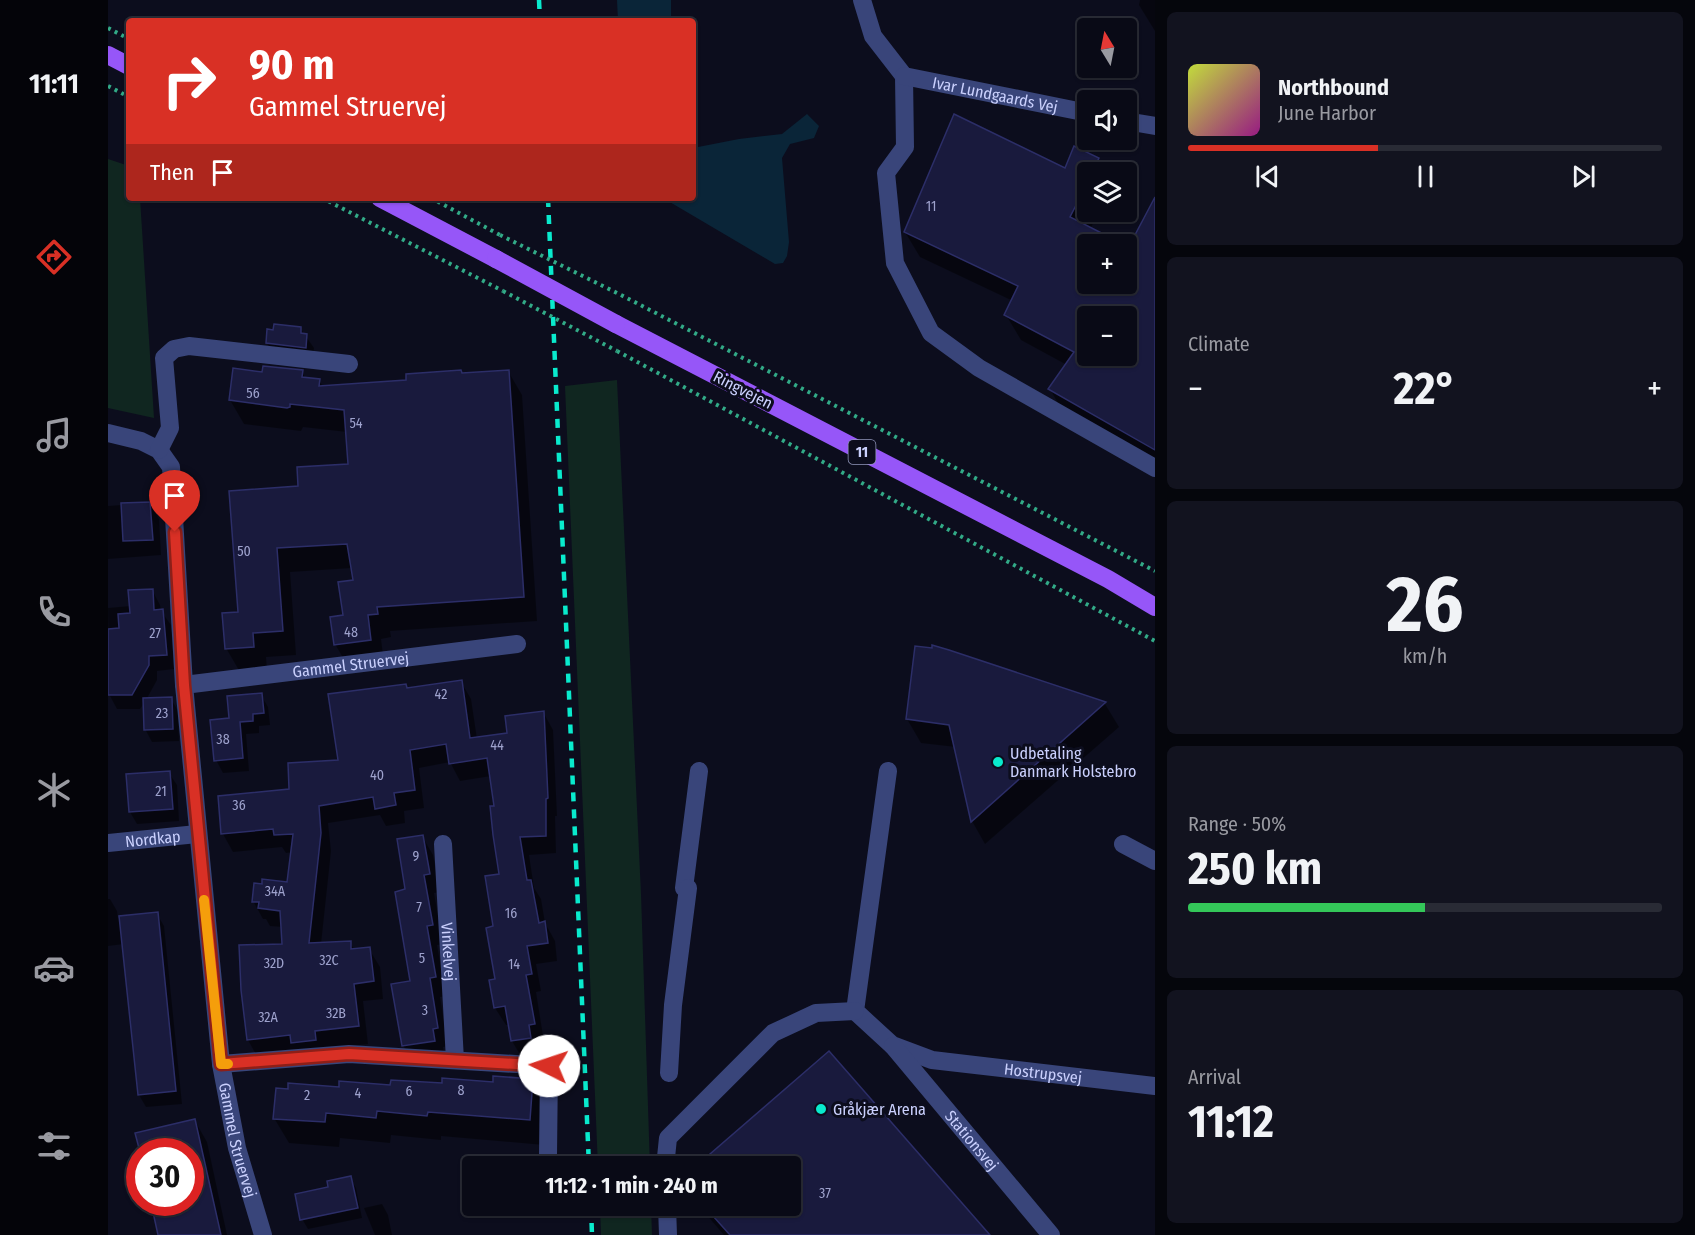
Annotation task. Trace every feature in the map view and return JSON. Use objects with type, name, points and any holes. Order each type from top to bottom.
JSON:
[{"type":"main road","points":[[108,55],[126,64]]},
{"type":"main road","name":"Ringvejen","points":[[386,201],[616,324],[1108,579],[1155,601]]},
{"type":"main road","name":"Ringvejen","points":[[1108,579],[1155,607]]},
{"type":"street","points":[[862,0],[861,3],[873,36],[904,76],[905,147],[886,173],[895,262],[931,333],[979,368],[1155,468]]},
{"type":"street","name":"Ivar Lundgaards Vej","points":[[904,76],[1077,111]]},
{"type":"street","points":[[1137,123],[1155,126]]},
{"type":"street","points":[[108,433],[141,441],[159,450],[170,428],[164,358],[174,349],[189,346],[349,364]]},
{"type":"street","name":"Gammel Struervej","points":[[159,450],[171,467],[184,685],[221,1064],[237,1148],[263,1235]]},
{"type":"street","name":"Gammel Struervej","points":[[184,685],[517,644]]},
{"type":"street","points":[[669,1073],[673,1005],[699,771]]},
{"type":"street","points":[[666,1156],[668,1138],[773,1033],[816,1013],[855,1011],[888,771]]},
{"type":"street","name":"Nordkap","points":[[108,843],[197,834]]},
{"type":"street","name":"Vinkelvej","points":[[443,844],[455,1060]]},
{"type":"street","points":[[1123,844],[1155,861]]},
{"type":"street","name":"Stationsvej","points":[[855,1011],[892,1045],[1051,1235]]},
{"type":"street","name":"Hostrupsvej","points":[[892,1045],[932,1060],[1155,1086]]},
{"type":"street","points":[[221,1064],[349,1054],[549,1066],[548,1156]]},
{"type":"street","points":[[667,1216],[668,1235]]},
{"type":"path","points":[[108,28],[126,37]]},
{"type":"path","points":[[108,86],[126,96]]},
{"type":"path","points":[[328,201],[617,351],[1155,641]]},
{"type":"path","points":[[436,201],[1155,571]]},
{"type":"green space","points":[[108,159],[126,165],[126,201],[140,201],[154,418],[108,408]]},
{"type":"green space","points":[[617,380],[641,894],[650,1156],[598,1156],[565,386]]},
{"type":"green space","points":[[600,1216],[651,1216],[652,1235],[601,1235]]},
{"type":"water","points":[[617,0],[671,0],[671,18],[618,18]]},
{"type":"water","points":[[807,114],[819,126],[814,138],[790,144],[782,158],[789,242],[787,256],[783,263],[775,264],[668,201],[696,201],[696,147],[782,134]]},
{"type":"building","points":[[954,114],[1065,168],[1074,146],[1077,150],[1082,150],[1099,158],[1097,162],[1077,162],[1077,203],[1070,217],[1103,234],[1077,234],[1077,294],[1137,294],[1135,234],[1155,197],[1155,450],[1048,389],[1074,352],[1004,315],[1018,286],[904,232]]},
{"type":"building","points":[[274,324],[301,327],[301,333],[307,334],[306,348],[266,343],[267,329],[273,330]]},
{"type":"building","points":[[263,366],[303,370],[302,377],[320,379],[319,386],[406,380],[406,374],[461,370],[462,373],[509,370],[524,597],[377,607],[378,614],[368,615],[371,640],[334,645],[330,617],[343,615],[338,582],[353,580],[347,544],[277,548],[283,631],[253,633],[254,647],[225,649],[222,613],[238,612],[229,491],[298,486],[297,467],[348,464],[344,410],[290,404],[287,408],[229,400],[233,368],[262,372]]},
{"type":"building","points":[[150,502],[153,540],[123,541],[121,503]]},
{"type":"building","points":[[153,589],[154,610],[163,609],[167,655],[149,656],[149,665],[132,695],[108,695],[108,629],[119,628],[118,614],[130,613],[128,590]]},
{"type":"building","name":"Udbetaling Danmark Holstebro","points":[[932,645],[1106,702],[971,822],[949,725],[906,719],[915,646],[932,648]]},
{"type":"building","points":[[462,680],[470,738],[507,733],[505,716],[544,711],[548,798],[546,799],[546,836],[520,837],[527,880],[531,880],[539,923],[545,921],[548,943],[527,946],[532,974],[526,975],[535,1024],[529,1025],[531,1038],[511,1041],[505,1006],[494,1008],[489,980],[495,979],[486,928],[493,926],[485,876],[499,874],[490,806],[494,806],[487,758],[449,764],[446,744],[410,750],[415,790],[394,793],[396,805],[375,809],[373,797],[319,806],[321,833],[309,943],[351,941],[351,949],[370,947],[374,981],[354,984],[359,1026],[315,1031],[316,1040],[291,1043],[290,1035],[247,1040],[239,945],[282,944],[280,911],[258,908],[259,902],[252,902],[254,883],[262,884],[262,879],[287,882],[293,834],[274,835],[273,829],[221,834],[218,796],[289,789],[288,763],[338,760],[328,694],[406,684],[407,688]]},
{"type":"building","points":[[262,693],[264,713],[253,714],[253,721],[240,722],[243,758],[214,761],[210,720],[229,718],[227,696]]},
{"type":"building","points":[[172,697],[173,729],[144,730],[143,698]]},
{"type":"building","points":[[170,771],[173,809],[129,812],[126,774]]},
{"type":"building","points":[[423,835],[430,874],[424,875],[433,925],[427,926],[436,977],[430,978],[438,1028],[433,1029],[435,1041],[402,1046],[391,984],[410,981],[395,892],[405,889],[397,839]]},
{"type":"building","points":[[158,912],[176,1091],[138,1095],[119,916]]},
{"type":"building","name":"Gråkjær Arena","points":[[829,1051],[990,1235],[730,1235],[713,1216],[801,1216],[801,1156],[708,1156]]},
{"type":"building","points":[[493,1076],[533,1079],[530,1120],[428,1112],[427,1116],[377,1111],[376,1118],[326,1113],[325,1122],[273,1119],[276,1088],[288,1089],[288,1083],[339,1087],[339,1081],[390,1085],[391,1080],[442,1083],[442,1078],[493,1082]]},
{"type":"building","points":[[195,1119],[199,1138],[136,1138],[135,1133]]},
{"type":"building","points":[[204,1159],[221,1235],[158,1235],[154,1216],[204,1216]]},
{"type":"building","points":[[351,1176],[358,1208],[300,1220],[295,1194],[328,1187],[327,1181]]},
{"type":"railway","points":[[539,0],[540,18]]},
{"type":"railway","points":[[548,201],[589,1156]]},
{"type":"railway","points":[[591,1216],[592,1235]]},
{"type":"slow traffic","points":[[204,900],[221,1064],[228,1064]]},
{"type":"place","name":"Udbetaling Danmark Holstebro","points":[[998,762]]},
{"type":"place","name":"Gråkjær Arena","points":[[821,1109]]},
{"type":"route","points":[[175,532],[184,685],[221,1064],[349,1054],[549,1066]]}]
